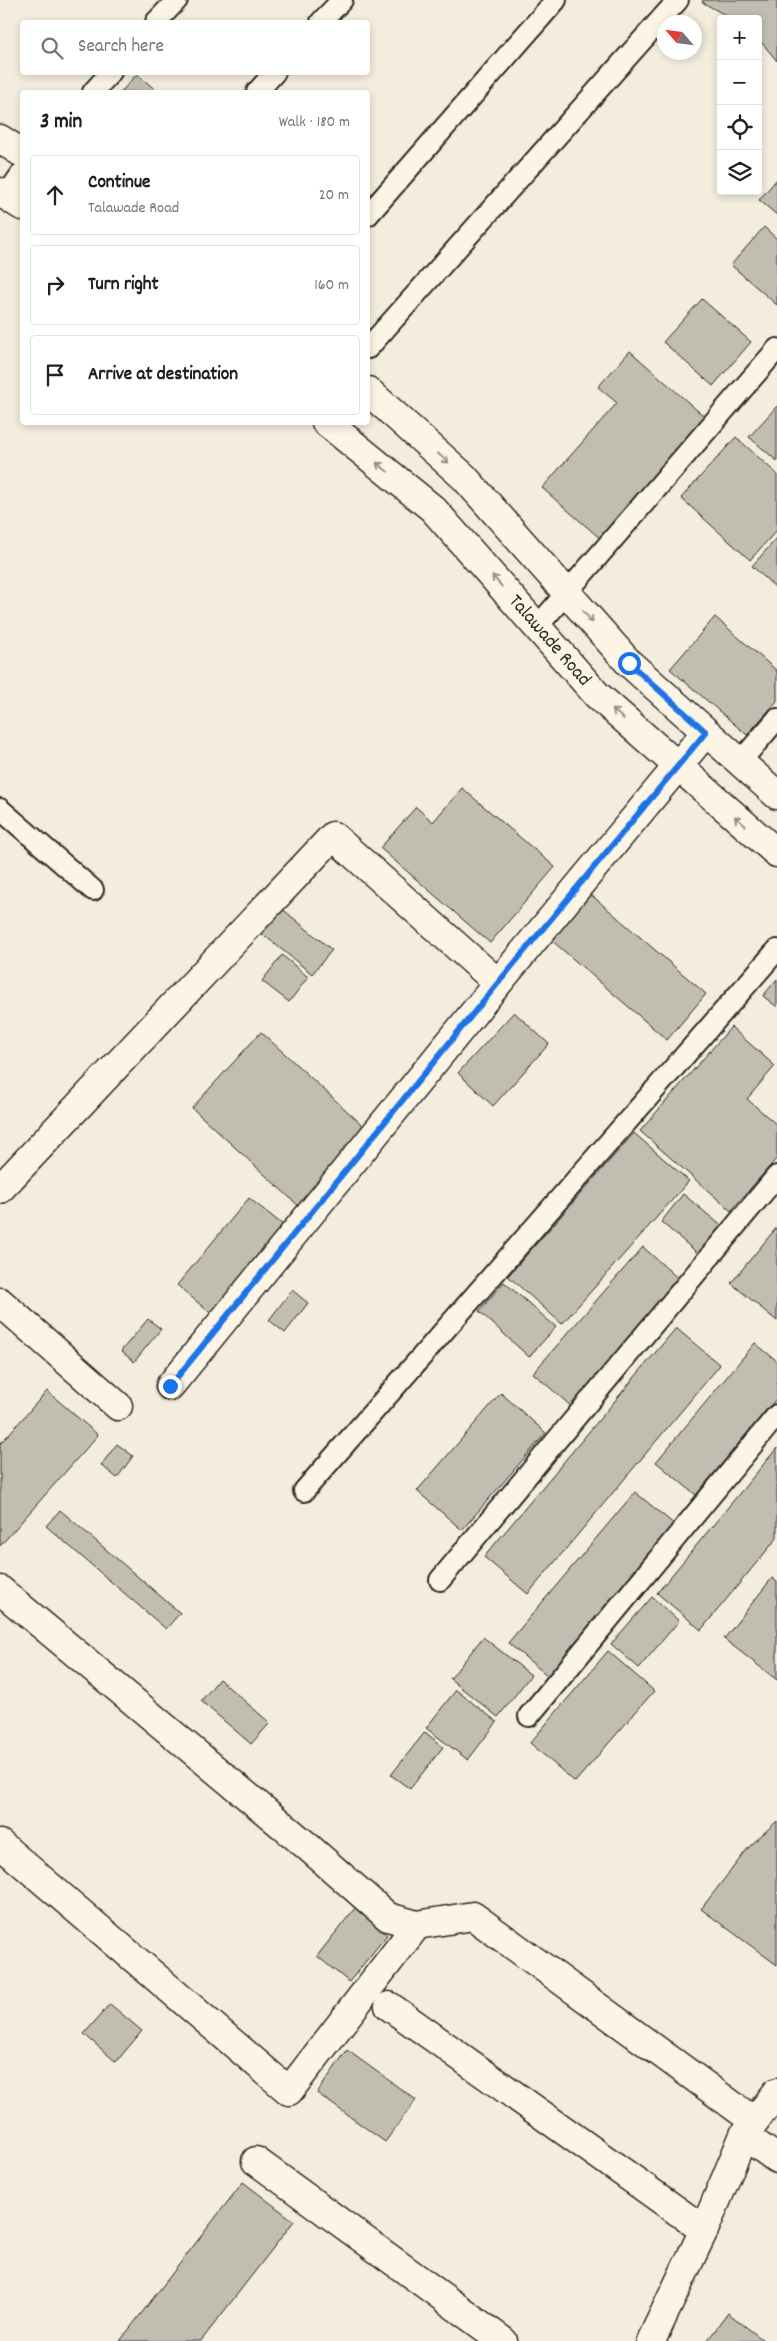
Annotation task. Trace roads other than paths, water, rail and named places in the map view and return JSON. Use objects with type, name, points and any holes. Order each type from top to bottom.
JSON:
[{"type":"street","points":[[0,139],[20,152]]},
{"type":"street","points":[[370,393],[464,477],[629,663],[777,795]]},
{"type":"street","name":"Talawade Road","points":[[330,425],[433,509],[596,695],[777,853]]},
{"type":"street","points":[[170,1386],[498,983],[706,732]]},
{"type":"street","points":[[0,1189],[333,836],[498,983]]},
{"type":"street","points":[[0,1302],[118,1406]]},
{"type":"street","points":[[0,1590],[307,1846],[388,1917],[417,1924],[473,1916],[749,2128],[777,2159]]},
{"type":"street","points":[[0,1844],[289,2091],[417,1924]]},
{"type":"street","points":[[389,2006],[704,2230]]},
{"type":"street","points":[[651,2341],[704,2230],[749,2128],[777,2092]]},
{"type":"street","points":[[256,2161],[503,2341]]},
{"type":"lane","points":[[158,20],[177,0]]},
{"type":"lane","points":[[324,20],[342,0]]},
{"type":"lane","points":[[370,213],[556,0]]},
{"type":"lane","points":[[370,346],[678,0]]},
{"type":"lane","points":[[94,90],[108,75]]},
{"type":"lane","points":[[259,90],[272,75]]},
{"type":"lane","points":[[10,198],[20,177]]},
{"type":"lane","points":[[537,627],[568,594],[777,349]]},
{"type":"lane","points":[[740,762],[777,719]]},
{"type":"lane","points":[[0,809],[93,890]]},
{"type":"lane","points":[[304,1491],[777,950]]},
{"type":"lane","points":[[440,1580],[777,1176]]},
{"type":"lane","points":[[529,1716],[777,1415]]}]
